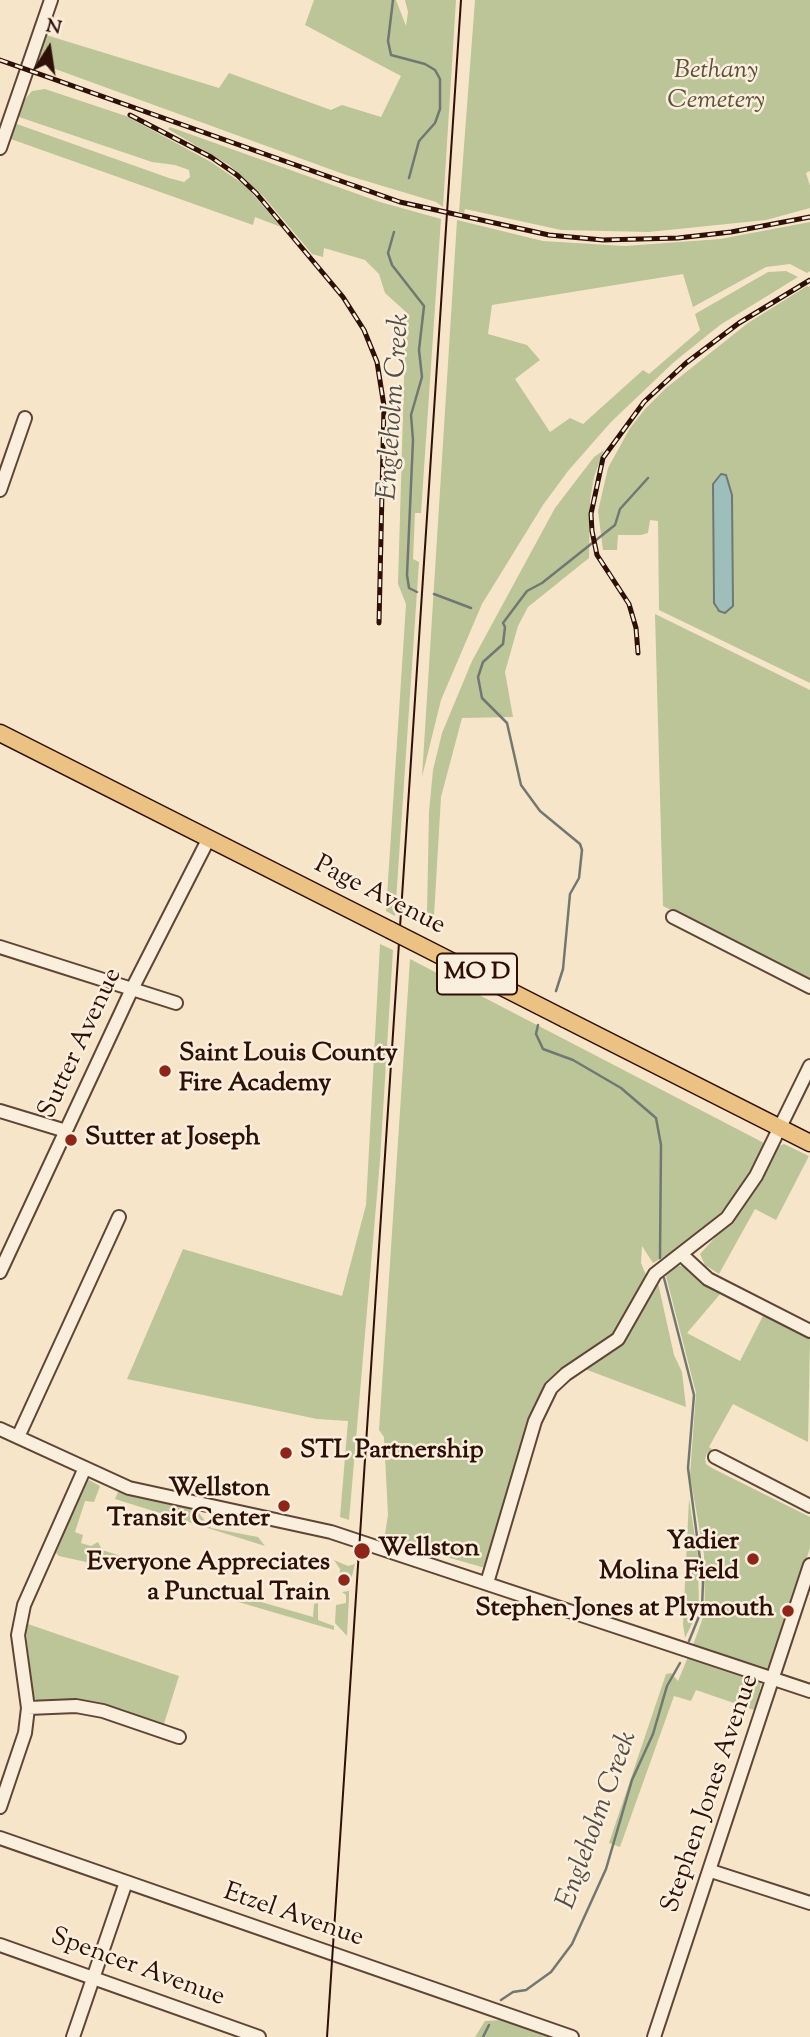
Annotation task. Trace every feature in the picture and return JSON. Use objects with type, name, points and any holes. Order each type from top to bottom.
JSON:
[{"type":"main road","name":"Page Avenue","points":[[0,733],[810,1143]]},
{"type":"street","points":[[0,148],[51,0]]},
{"type":"street","points":[[0,490],[25,418]]},
{"type":"street","name":"Sutter Avenue","points":[[0,1272],[132,989],[209,838]]},
{"type":"street","points":[[673,917],[810,986]]},
{"type":"street","points":[[0,947],[176,1003]]},
{"type":"street","points":[[486,1583],[535,1421],[551,1388],[566,1374],[618,1339],[650,1279],[727,1218],[756,1176],[810,1066]]},
{"type":"street","points":[[0,1111],[66,1131]]},
{"type":"street","points":[[18,1437],[119,1217]]},
{"type":"street","points":[[682,1255],[708,1279],[810,1331]]},
{"type":"street","points":[[0,1429],[84,1470],[154,1496],[331,1532],[810,1692]]},
{"type":"street","points":[[715,1457],[810,1506]]},
{"type":"street","points":[[0,1807],[25,1733],[28,1708],[18,1635],[23,1605],[84,1470]]},
{"type":"street","name":"Stephen Jones Avenue","points":[[654,2037],[775,1679],[810,1565]]},
{"type":"street","points":[[28,1708],[76,1706],[103,1711],[179,1737]]},
{"type":"street","name":"Etzel Avenue","points":[[0,1838],[572,2037]]},
{"type":"street","points":[[711,1871],[810,1903]]},
{"type":"street","points":[[73,2037],[126,1882]]},
{"type":"street","name":"Spencer Avenue","points":[[0,1945],[259,2037]]},
{"type":"green space","points":[[314,0],[396,0],[406,26],[408,12],[405,0],[456,0],[443,207],[436,202],[346,175],[36,62],[46,35],[219,88],[229,73],[331,110],[342,105],[381,117],[401,76],[305,25]]},
{"type":"green space","name":"Bethany Cemetery","points":[[475,0],[810,0],[810,171],[806,173],[810,186],[810,208],[766,220],[649,232],[561,230],[465,209],[464,213],[459,212]]},
{"type":"green space","points":[[45,89],[126,116],[211,162],[246,186],[281,227],[255,217],[253,225],[8,138],[14,123],[169,178],[184,182],[190,177],[189,170],[175,165],[152,162],[16,116],[21,104],[32,91]]},
{"type":"green space","points":[[170,127],[380,202],[441,219],[421,513],[415,513],[413,559],[419,562],[395,916],[386,911],[406,604],[398,584],[406,312],[385,293],[379,274],[365,260],[324,248],[323,257],[312,254],[264,197],[229,165],[168,129]]},
{"type":"green space","points":[[457,220],[543,241],[625,246],[720,239],[810,222],[810,271],[807,273],[790,264],[766,267],[693,307],[683,274],[492,305],[488,334],[527,345],[540,360],[515,379],[550,432],[570,418],[583,424],[643,370],[649,374],[700,330],[695,314],[768,272],[786,271],[798,277],[720,325],[674,362],[611,422],[568,471],[543,505],[482,604],[441,700],[422,777]]},
{"type":"green space","points":[[807,286],[810,287],[810,683],[659,610],[658,521],[650,520],[648,533],[618,535],[617,550],[603,550],[598,511],[608,468],[630,428],[666,388],[748,323]],"holes":[[[715,492],[732,495],[733,606],[725,613],[716,609],[714,598]]]},
{"type":"green space","points":[[604,450],[594,477],[590,501],[589,558],[528,607],[518,626],[505,672],[513,717],[462,718],[441,797],[434,916],[427,913],[429,812],[433,770],[442,733],[472,661],[555,508],[594,457]]},
{"type":"green space","points":[[655,614],[810,690],[810,980],[663,906]]},
{"type":"green space","points":[[380,944],[393,950],[380,1160],[349,1520],[340,1517],[348,1421],[317,1419],[127,1379],[183,1249],[342,1296],[366,1205]]},
{"type":"green space","points":[[410,959],[764,1143],[744,1183],[716,1219],[666,1259],[665,1256],[653,1263],[642,1246],[641,1263],[646,1275],[615,1333],[607,1341],[571,1362],[544,1388],[531,1412],[485,1568],[378,1537],[385,1534],[388,1515],[384,1437],[379,1430]]},
{"type":"green space","points":[[784,1144],[809,1156],[776,1220],[755,1209],[719,1274],[705,1265],[700,1254],[741,1209],[775,1148]]},
{"type":"green space","points":[[677,1266],[682,1266],[721,1293],[687,1333],[740,1361],[764,1314],[810,1338],[808,1442],[733,1404],[709,1447],[713,1450],[707,1453],[705,1459],[706,1464],[712,1468],[810,1517],[810,1548],[772,1663],[767,1668],[693,1645],[705,1612],[704,1555],[690,1475],[696,1393],[666,1276]]},
{"type":"green space","points":[[658,1283],[674,1355],[682,1372],[686,1407],[582,1368],[613,1352],[624,1340],[651,1286]]},
{"type":"green space","points":[[89,1480],[100,1486],[94,1502],[85,1501],[75,1532],[83,1535],[81,1543],[91,1546],[98,1542],[102,1550],[127,1558],[126,1562],[121,1561],[118,1569],[59,1556],[56,1553],[84,1483]]},
{"type":"green space","points":[[118,1492],[197,1511],[211,1528],[258,1537],[265,1546],[115,1499]]},
{"type":"green space","points":[[689,1499],[698,1556],[699,1609],[685,1638],[683,1624]]},
{"type":"green space","points":[[334,1560],[348,1566],[355,1564],[350,1584],[339,1584],[340,1569]]},
{"type":"green space","points":[[349,1591],[347,1636],[335,1623],[336,1605],[346,1603],[346,1595],[342,1592]]},
{"type":"green space","points":[[230,1593],[313,1617],[314,1604],[318,1603],[318,1620],[334,1626],[334,1630],[235,1601],[227,1596]]},
{"type":"green space","points":[[25,1623],[179,1676],[163,1727],[37,1701],[33,1696]]},
{"type":"green space","points":[[688,1657],[761,1682],[757,1711],[696,1690],[691,1701],[674,1696],[620,1847],[609,1843],[666,1674],[671,1673],[678,1681]]},
{"type":"green space","points":[[502,2020],[550,2037],[475,2037],[485,2021]]},
{"type":"water","points":[[721,474],[726,475],[732,495],[733,606],[725,613],[719,611],[714,603],[713,484]]},
{"type":"waterway","name":"Engleholm Creek","points":[[393,0],[388,41],[391,55],[425,64],[435,70],[440,79],[440,109],[435,123],[419,141],[409,178]]},
{"type":"waterway","name":"Engleholm Creek","points":[[394,232],[388,253],[392,265],[424,306],[419,350],[422,377],[411,415],[413,440],[407,575],[409,588],[417,592]]},
{"type":"waterway","name":"Engleholm Creek","points":[[556,991],[563,969],[570,894],[579,878],[582,850],[580,844],[540,811],[521,785],[507,723],[482,698],[478,677],[483,662],[503,644],[503,623],[527,591],[542,583],[615,525],[620,509],[648,478]]},
{"type":"waterway","name":"Engleholm Creek","points":[[434,594],[471,608]]},
{"type":"waterway","name":"Engleholm Creek","points":[[538,1025],[536,1034],[543,1049],[573,1060],[621,1088],[656,1118],[661,1145],[660,1258]]},
{"type":"waterway","name":"Engleholm Creek","points":[[664,1278],[694,1395],[688,1468],[703,1582],[702,1609],[689,1641]]},
{"type":"waterway","name":"Engleholm Creek","points":[[501,2000],[513,1992],[526,1990],[551,1972],[572,1944],[606,1869],[632,1780],[653,1734],[667,1686],[680,1663]]},
{"type":"waterway","name":"Engleholm Creek","points":[[483,2037],[489,2025]]},
{"type":"tram line","points":[[327,2037],[461,0]]},
{"type":"railway","points":[[0,60],[400,202],[549,235],[603,240],[678,238],[731,232],[810,217]]},
{"type":"railway","points":[[130,115],[211,157],[237,175],[256,193],[343,297],[364,330],[377,362],[384,406],[379,623]]},
{"type":"railway","points":[[638,653],[636,628],[629,604],[597,555],[592,531],[591,514],[603,458],[644,402],[686,363],[739,323],[810,280]]},
{"type":"place","name":"Saint Louis County Fire Academy","points":[[165,1071]]},
{"type":"place","name":"Sutter at Joseph","points":[[71,1140]]},
{"type":"place","name":"STL Partnership","points":[[286,1453]]},
{"type":"place","name":"Wellston Transit Center","points":[[284,1506]]},
{"type":"place","name":"Wellston","points":[[362,1551]]},
{"type":"place","name":"Yadier Molina Field","points":[[753,1559]]},
{"type":"place","name":"Everyone Appreciates a Punctual Train","points":[[344,1580]]},
{"type":"place","name":"Stephen Jones at Plymouth","points":[[788,1611]]}]
